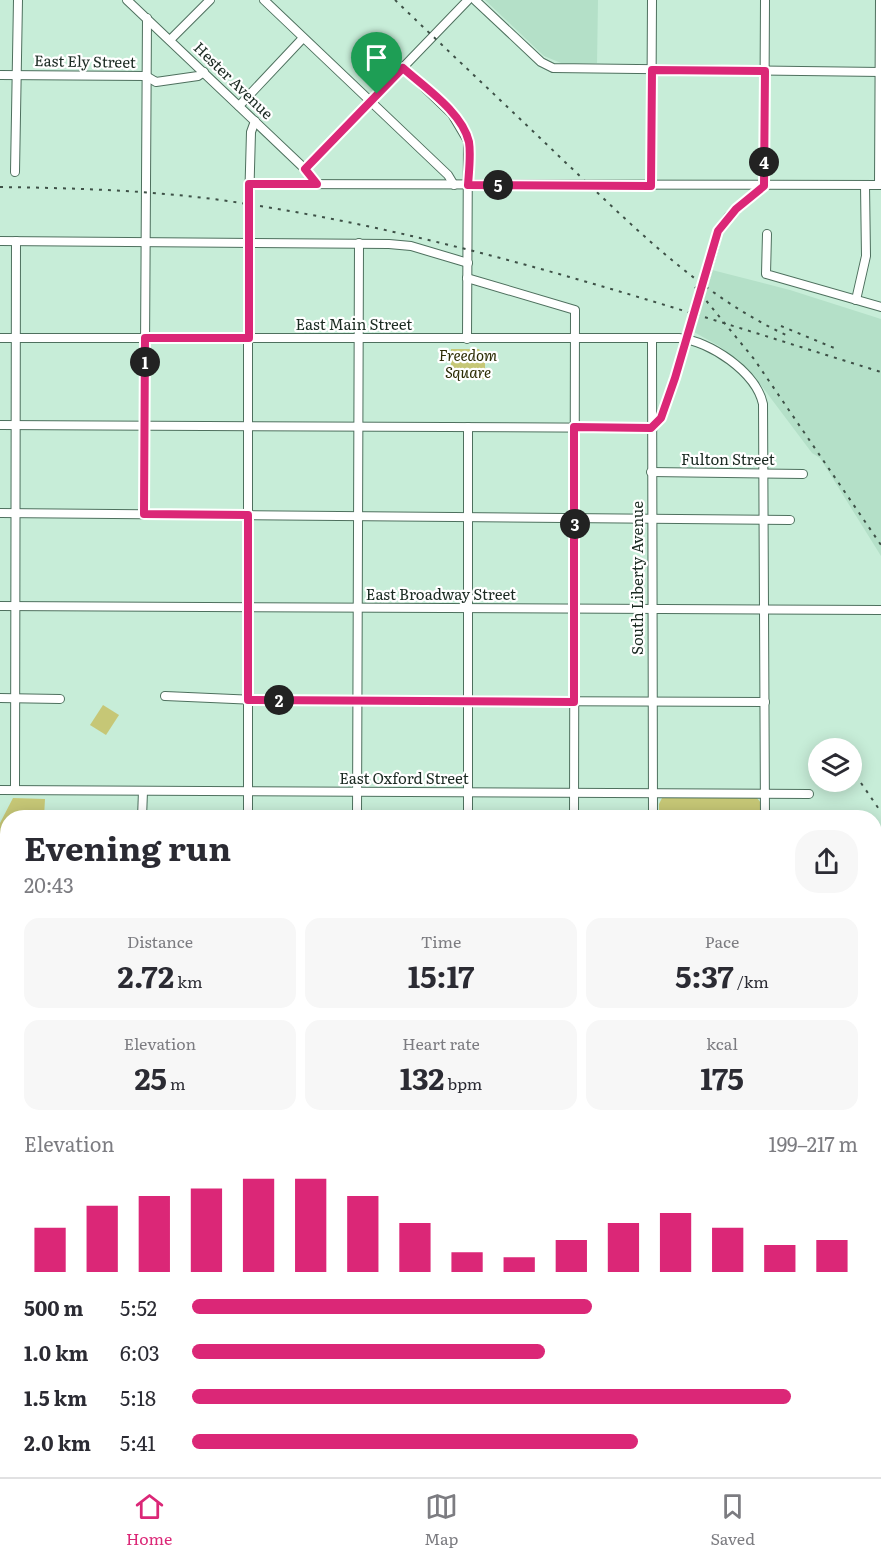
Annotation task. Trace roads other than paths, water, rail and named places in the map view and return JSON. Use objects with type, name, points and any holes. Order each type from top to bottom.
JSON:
[{"type":"street","points":[[15,172],[18,0]]},
{"type":"street","name":"Hester Avenue","points":[[128,0],[305,169],[317,184]]},
{"type":"street","points":[[197,0],[204,6]]},
{"type":"street","points":[[170,40],[210,0]]},
{"type":"street","points":[[264,0],[448,176],[454,185]]},
{"type":"street","points":[[305,169],[468,0]]},
{"type":"street","points":[[475,0],[541,62],[554,68],[880,72]]},
{"type":"street","points":[[651,186],[652,0]]},
{"type":"street","points":[[0,425],[651,428],[661,418],[675,378],[718,231],[729,216],[764,186],[765,0]]},
{"type":"street","points":[[249,184],[880,185],[880,0]]},
{"type":"street","points":[[144,514],[147,18]]},
{"type":"street","points":[[239,106],[303,38]]},
{"type":"street","points":[[403,68],[445,106],[465,132],[470,150],[467,339]]},
{"type":"street","name":"East Ely Street","points":[[0,75],[146,76],[156,82],[198,76],[204,72]]},
{"type":"street","points":[[248,810],[248,242],[251,132],[255,121]]},
{"type":"street","points":[[856,300],[866,256],[865,185]]},
{"type":"street","points":[[767,234],[766,274],[881,308]]},
{"type":"street","points":[[0,241],[359,243],[411,246],[468,263]]},
{"type":"street","points":[[15,790],[16,241]]},
{"type":"street","points":[[357,810],[359,243]]},
{"type":"street","points":[[467,278],[575,310],[574,810]]},
{"type":"street","name":"East Main Street","points":[[0,338],[691,339],[706,344],[740,370],[760,395],[763,409],[763,473]]},
{"type":"street","name":"South Liberty Avenue","points":[[652,339],[652,810]]},
{"type":"street","points":[[468,427],[468,810]]},
{"type":"street","name":"Fulton Street","points":[[651,472],[804,474]]},
{"type":"street","points":[[763,473],[765,810]]},
{"type":"street","points":[[0,513],[790,520]]},
{"type":"street","name":"East Broadway Street","points":[[0,606],[881,610]]},
{"type":"street","points":[[165,696],[248,700],[765,702]]},
{"type":"street","points":[[0,698],[60,699]]},
{"type":"street","name":"East Oxford Street","points":[[0,790],[809,794]]},
{"type":"street","points":[[142,810],[143,791]]},
{"type":"railway","points":[[395,0],[641,234],[725,300],[786,335]]},
{"type":"railway","points":[[0,187],[160,193],[298,213],[383,230],[467,249],[550,272],[881,372]]},
{"type":"railway","points":[[695,287],[754,359],[881,545]]},
{"type":"railway","points":[[781,326],[839,350]]},
{"type":"railway","points":[[862,784],[880,810]]},
{"type":"park label","name":"Freedom Square","points":[[468,364]]}]
